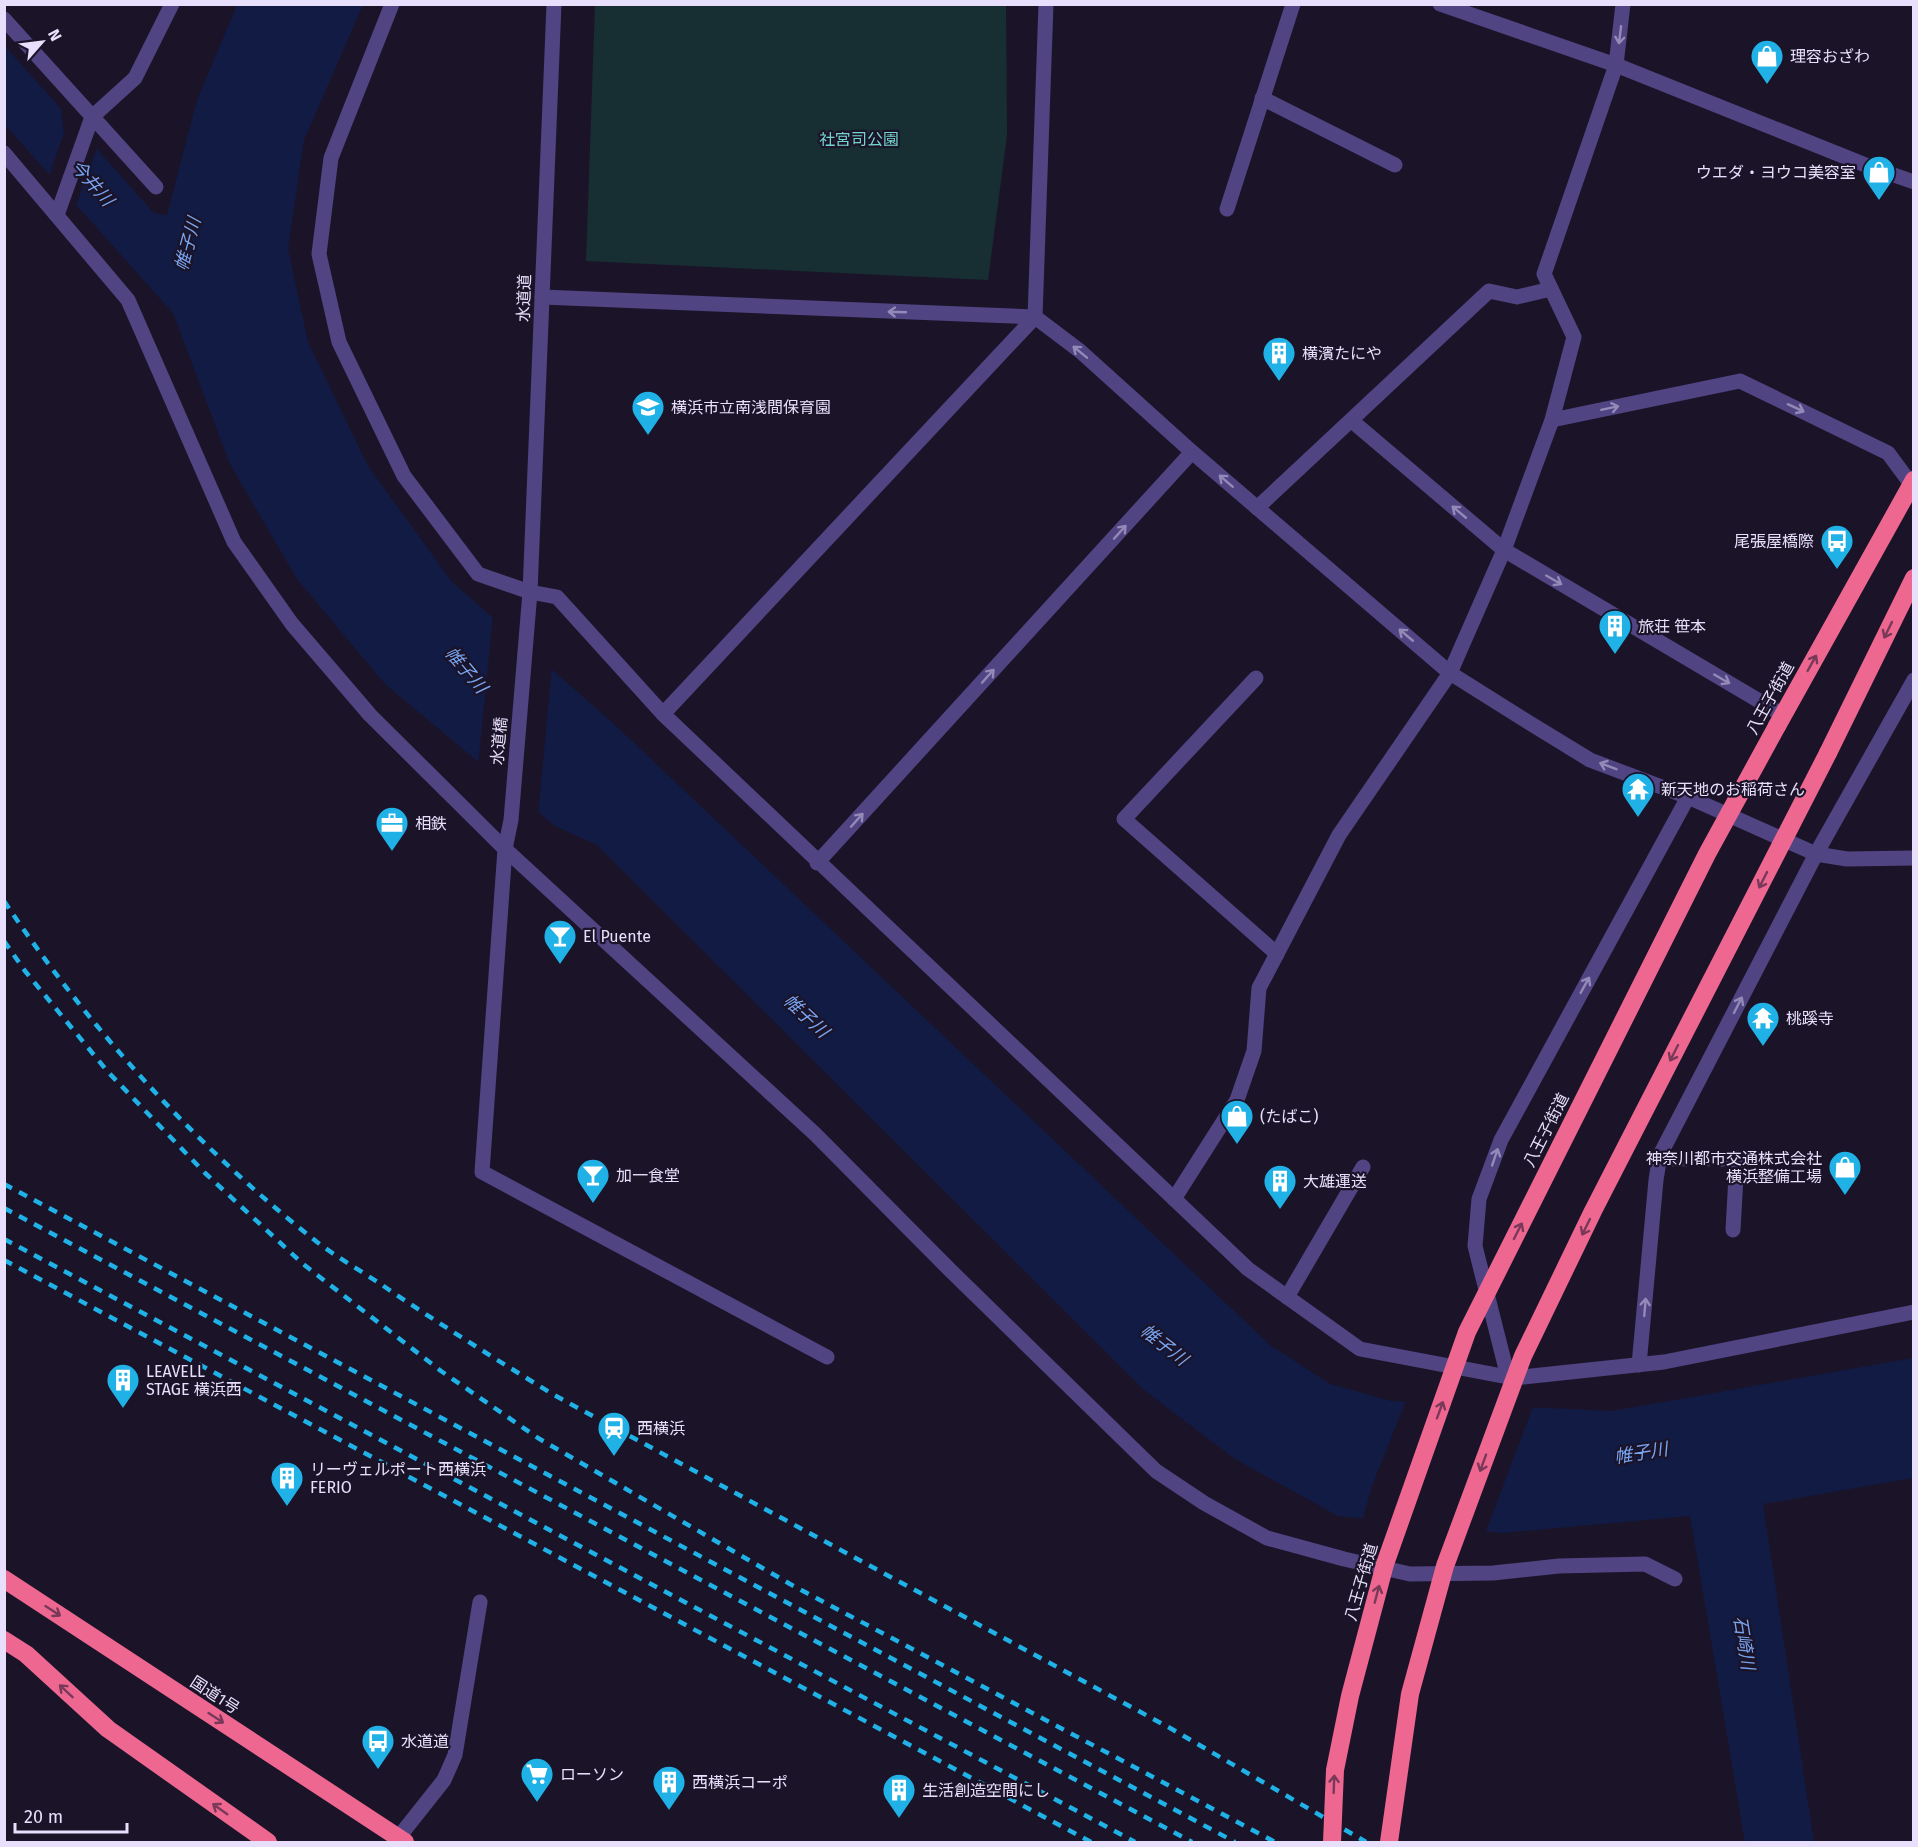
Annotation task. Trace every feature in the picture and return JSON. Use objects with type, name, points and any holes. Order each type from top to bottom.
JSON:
[{"type":"highway","name":"八王子街道","points":[[1332,1842],[1335,1770],[1350,1696],[1384,1564],[1467,1332],[1707,854],[1913,484]]},
{"type":"highway","points":[[1389,1842],[1410,1694],[1418,1662],[1445,1566],[1522,1356],[1593,1211],[1828,753],[1914,578]]},
{"type":"highway","name":"国道1号","points":[[4,1579],[401,1840]]},
{"type":"highway","points":[[4,1640],[26,1654],[108,1729],[259,1840]]},
{"type":"street","points":[[57,216],[92,117],[135,78],[172,4]]},
{"type":"street","points":[[392,4],[331,158],[319,254],[339,342],[404,476],[478,574],[530,592],[557,597],[663,714],[817,863],[1248,1269],[1360,1349],[1513,1378],[1664,1362],[1914,1312]]},
{"type":"street","name":"水道道","points":[[530,592],[554,4]]},
{"type":"street","points":[[663,714],[1035,317],[1046,4]]},
{"type":"street","points":[[1227,209],[1293,4]]},
{"type":"street","points":[[1440,4],[1616,65],[1868,166],[1914,182]]},
{"type":"street","points":[[1174,1199],[1237,1100],[1254,1051],[1259,988],[1339,835],[1450,673],[1504,550],[1552,420],[1574,337],[1544,274],[1616,65],[1623,4]]},
{"type":"street","points":[[4,20],[156,187]]},
{"type":"street","points":[[1262,98],[1395,165]]},
{"type":"street","points":[[4,153],[128,300],[234,542],[292,624],[370,715],[505,849],[815,1134],[951,1271],[1156,1471],[1204,1503],[1266,1538],[1410,1574],[1493,1573],[1559,1566],[1645,1564],[1675,1579]]},
{"type":"street","points":[[1257,507],[1490,291],[1517,297],[1551,290]]},
{"type":"street","points":[[542,297],[1035,317],[1080,351],[1192,452],[1450,673],[1590,760],[1688,797],[1816,854],[1847,859],[1914,858]]},
{"type":"street","points":[[1552,420],[1740,381],[1888,453],[1913,484]]},
{"type":"street","points":[[1352,421],[1504,550],[1780,720]]},
{"type":"street","points":[[817,863],[1192,452]]},
{"type":"street","name":"水道橋","points":[[530,592],[511,820],[505,849],[482,1172],[827,1357]]},
{"type":"street","points":[[1256,678],[1124,819],[1277,954]]},
{"type":"street","points":[[1639,1365],[1666,1159],[1816,854],[1914,680]]},
{"type":"street","points":[[1508,1377],[1475,1246],[1479,1199],[1501,1140],[1688,797]]},
{"type":"street","points":[[1722,1159],[1737,1158],[1733,1230]]},
{"type":"street","points":[[1287,1296],[1363,1167]]},
{"type":"street","points":[[401,1840],[444,1780],[455,1755],[480,1602]]},
{"type":"green space","name":"社宮司公園","points":[[595,5],[1006,5],[1007,135],[988,280],[586,261]]},
{"type":"water","points":[[237,5],[363,5],[304,140],[288,249],[308,342],[368,466],[452,582],[614,724],[1270,1345],[1330,1384],[1391,1401],[1612,1411],[1913,1358],[1913,1478],[1763,1504],[1814,1842],[1745,1842],[1690,1516],[1502,1533],[1338,1516],[1235,1459],[1144,1390],[597,845],[555,826],[385,684],[297,579],[230,464],[173,313],[5,125],[4,45],[154,213],[167,215],[197,100]]},
{"type":"pier","points":[[60,102],[98,145],[75,208],[48,179],[64,133]]},
{"type":"pier","points":[[493,615],[552,666],[538,816],[478,766]]},
{"type":"pier","points":[[1407,1398],[1534,1404],[1485,1534],[1362,1522],[1372,1486]]},
{"type":"tunnel","points":[[1672,1159],[1722,1159]]},
{"type":"railway","points":[[4,901],[72,995],[147,1084],[229,1166],[325,1248],[554,1395],[1170,1728],[1366,1842]]},
{"type":"railway","points":[[4,941],[25,971],[108,1072],[205,1173],[303,1264],[441,1371],[538,1438],[790,1584],[1275,1842]]},
{"type":"railway","points":[[4,1184],[1235,1842]]},
{"type":"railway","points":[[4,1208],[1192,1842]]},
{"type":"railway","points":[[4,1239],[1135,1842]]},
{"type":"railway","points":[[4,1260],[1091,1842]]},
{"type":"place","name":"理容おざわ","points":[[1767,85]]},
{"type":"place","name":"ウエダ・ヨウコ美容室","points":[[1879,201]]},
{"type":"place","name":"横濱たにや","points":[[1279,382]]},
{"type":"place","name":"横浜市立南浅間保育園","points":[[648,436]]},
{"type":"place","name":"尾張屋橋際","points":[[1837,570]]},
{"type":"place","name":"旅荘 笹本","points":[[1615,655]]},
{"type":"place","name":"新天地のお稲荷さん","points":[[1638,818]]},
{"type":"place","name":"相鉄","points":[[392,852]]},
{"type":"place","name":"El Puente","points":[[560,965]]},
{"type":"place","name":"桃蹊寺","points":[[1763,1047]]},
{"type":"place","name":"(たばこ)","points":[[1237,1145]]},
{"type":"place","name":"神奈川都市交通株式会社 横浜整備工場","points":[[1845,1196]]},
{"type":"place","name":"加一食堂","points":[[593,1204]]},
{"type":"place","name":"大雄運送","points":[[1280,1210]]},
{"type":"place","name":"LEAVELL STAGE 横浜西","points":[[123,1409]]},
{"type":"place","name":"西横浜","points":[[614,1457]]},
{"type":"place","name":"リーヴェルポート西横浜 FERIO","points":[[287,1507]]},
{"type":"place","name":"水道道","points":[[378,1770]]},
{"type":"place","name":"ローソン","points":[[537,1803]]},
{"type":"place","name":"西横浜コーポ","points":[[669,1811]]},
{"type":"place","name":"生活創造空間にし","points":[[899,1819]]},
{"type":"water label","name":"今井川","points":[[92,183]]},
{"type":"water label","name":"帷子川","points":[[188,244]]},
{"type":"water label","name":"帷子川","points":[[466,670]]},
{"type":"water label","name":"帷子川","points":[[806,1016]]},
{"type":"water label","name":"帷子川","points":[[1164,1345]]},
{"type":"water label","name":"帷子川","points":[[1641,1453]]},
{"type":"water label","name":"石崎川","points":[[1744,1643]]}]
